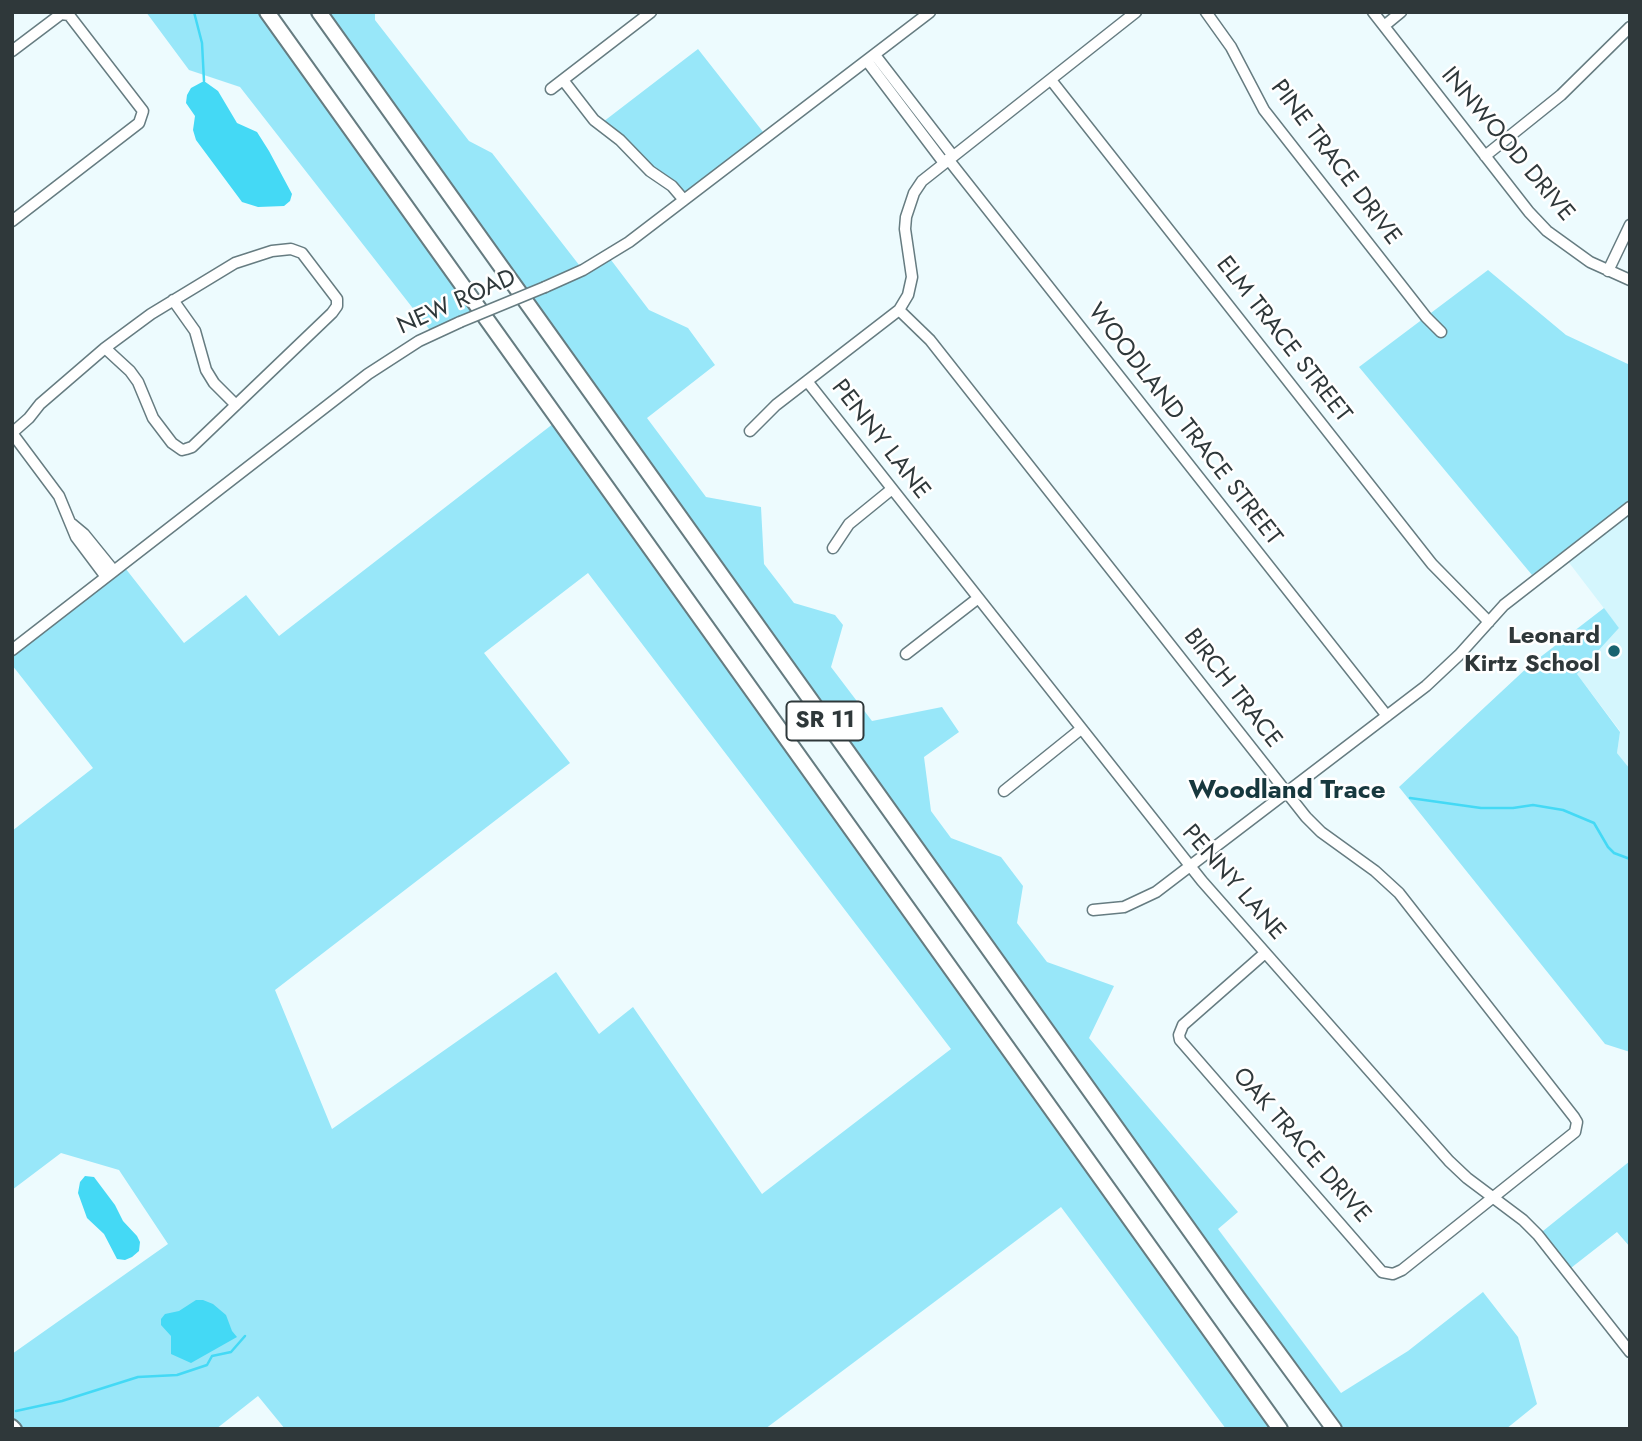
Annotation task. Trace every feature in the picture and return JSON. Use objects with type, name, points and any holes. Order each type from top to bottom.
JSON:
[{"type":"highway","name":"SR 11","points":[[267,12],[1280,1429]]},
{"type":"highway","name":"SR 11","points":[[319,12],[1334,1429]]},
{"type":"street","points":[[551,89],[651,12]]},
{"type":"street","name":"NEW ROAD","points":[[12,650],[393,356],[460,322],[583,270],[613,253],[930,12]]},
{"type":"street","points":[[750,431],[776,405],[900,310],[908,295],[912,277],[905,229],[909,205],[922,181],[1136,12]]},
{"type":"street","name":"PINE TRACE DRIVE","points":[[1206,12],[1231,47],[1264,110],[1426,317],[1441,332]]},
{"type":"street","name":"INNWOOD DRIVE","points":[[1373,12],[1547,231],[1581,257],[1630,280]]},
{"type":"street","points":[[1384,26],[1401,12]]},
{"type":"street","points":[[12,51],[64,14],[74,19],[143,111],[139,123],[12,221]]},
{"type":"street","points":[[1485,156],[1561,95],[1630,27]]},
{"type":"street","name":"WOODLAND TRACE STREET","points":[[871,58],[1387,716]]},
{"type":"street","points":[[563,80],[594,120],[620,140],[650,171],[672,186],[684,200]]},
{"type":"street","name":"ELM TRACE STREET","points":[[1051,80],[1432,564],[1489,622]]},
{"type":"street","points":[[1608,271],[1630,225]]},
{"type":"street","points":[[105,348],[130,371],[138,382],[153,418],[172,443],[182,450],[192,447],[236,405],[337,306],[337,299],[302,253],[290,249],[272,251],[235,263],[173,300],[105,348],[72,375],[12,433],[53,486],[71,524],[84,534],[110,574]]},
{"type":"street","points":[[173,300],[195,331],[206,370],[214,383],[236,405]]},
{"type":"street","name":"BIRCH TRACE","points":[[900,310],[930,340],[1286,793],[1321,832],[1375,871],[1399,894],[1574,1117],[1577,1127],[1573,1135],[1493,1198]]},
{"type":"street","name":"PENNY LANE","points":[[807,381],[1190,866],[1449,1161],[1538,1235],[1630,1352]]},
{"type":"street","points":[[833,548],[849,524],[892,489]]},
{"type":"street","points":[[1093,910],[1124,907],[1156,892],[1443,672],[1523,589],[1630,507]]},
{"type":"street","points":[[906,654],[977,599]]},
{"type":"street","points":[[1004,791],[1081,729]]},
{"type":"street","name":"OAK TRACE DRIVE","points":[[1265,953],[1182,1026],[1180,1040],[1379,1268],[1392,1274],[1402,1270],[1493,1198]]},
{"type":"shaded area","points":[[146,12],[267,12],[482,313],[433,334],[240,87],[189,70]]},
{"type":"shaded area","points":[[318,12],[375,12],[375,20],[469,141],[492,153],[583,270],[608,256],[649,310],[688,328],[715,365],[647,418],[706,497],[761,507],[764,564],[794,603],[835,615],[843,625],[831,667],[872,721],[942,707],[959,732],[924,757],[931,811],[951,838],[1001,857],[1023,886],[1017,923],[1047,962],[1114,986],[1089,1038],[1238,1212],[1218,1229],[1341,1393],[1408,1351],[1483,1292],[1518,1337],[1537,1404],[1506,1429],[1334,1429]]},
{"type":"shaded area","points":[[698,49],[767,137],[684,200],[599,125]]},
{"type":"shaded area","points":[[204,81],[218,91],[237,123],[257,132],[292,194],[290,201],[284,206],[258,207],[242,202],[196,140],[193,130],[195,116],[186,103],[187,95],[191,88]]},
{"type":"shaded area","points":[[1488,270],[1566,335],[1630,365],[1630,500],[1532,575],[1359,367]]},
{"type":"shaded area","points":[[558,420],[1280,1429],[1226,1429],[1061,1207],[765,1429],[285,1429],[258,1396],[216,1429],[12,1429],[12,1354],[168,1244],[119,1170],[61,1153],[12,1190],[12,831],[93,768],[12,665],[12,650],[122,564],[184,643],[246,595],[279,636]],"holes":[[[588,573],[951,1049],[762,1194],[633,1007],[599,1034],[556,972],[332,1129],[275,990],[570,763],[484,653]]]},
{"type":"shaded area","name":"Leonard Kirtz School","points":[[1630,507],[1630,769],[1617,753],[1620,731],[1577,674],[1619,628],[1567,560]]},
{"type":"shaded area","points":[[1604,608],[1619,628],[1577,674],[1620,732],[1617,753],[1630,769],[1630,1052],[1605,1044],[1399,787],[1530,665]]},
{"type":"shaded area","points":[[1630,1161],[1630,1247],[1617,1232],[1567,1271],[1538,1235]]},
{"type":"shaded area","points":[[85,1176],[94,1177],[115,1205],[123,1221],[137,1236],[140,1242],[139,1251],[132,1257],[117,1259],[104,1234],[87,1218],[78,1193],[80,1182]]},
{"type":"shaded area","points":[[196,1300],[213,1304],[226,1315],[237,1337],[191,1363],[171,1354],[171,1336],[161,1325],[161,1319],[165,1314],[179,1311]]},
{"type":"waterway","points":[[194,12],[202,43],[204,81]]},
{"type":"waterway","points":[[1410,798],[1481,808],[1533,805],[1563,810],[1594,823],[1608,847],[1614,853],[1630,859]]},
{"type":"waterway","points":[[16,1411],[62,1401],[138,1377],[177,1375],[207,1365],[212,1356],[231,1352],[245,1336]]},
{"type":"place","name":"Leonard Kirtz School","points":[[1614,651]]},
{"type":"district","name":"Woodland Trace","points":[[1287,792]]}]
